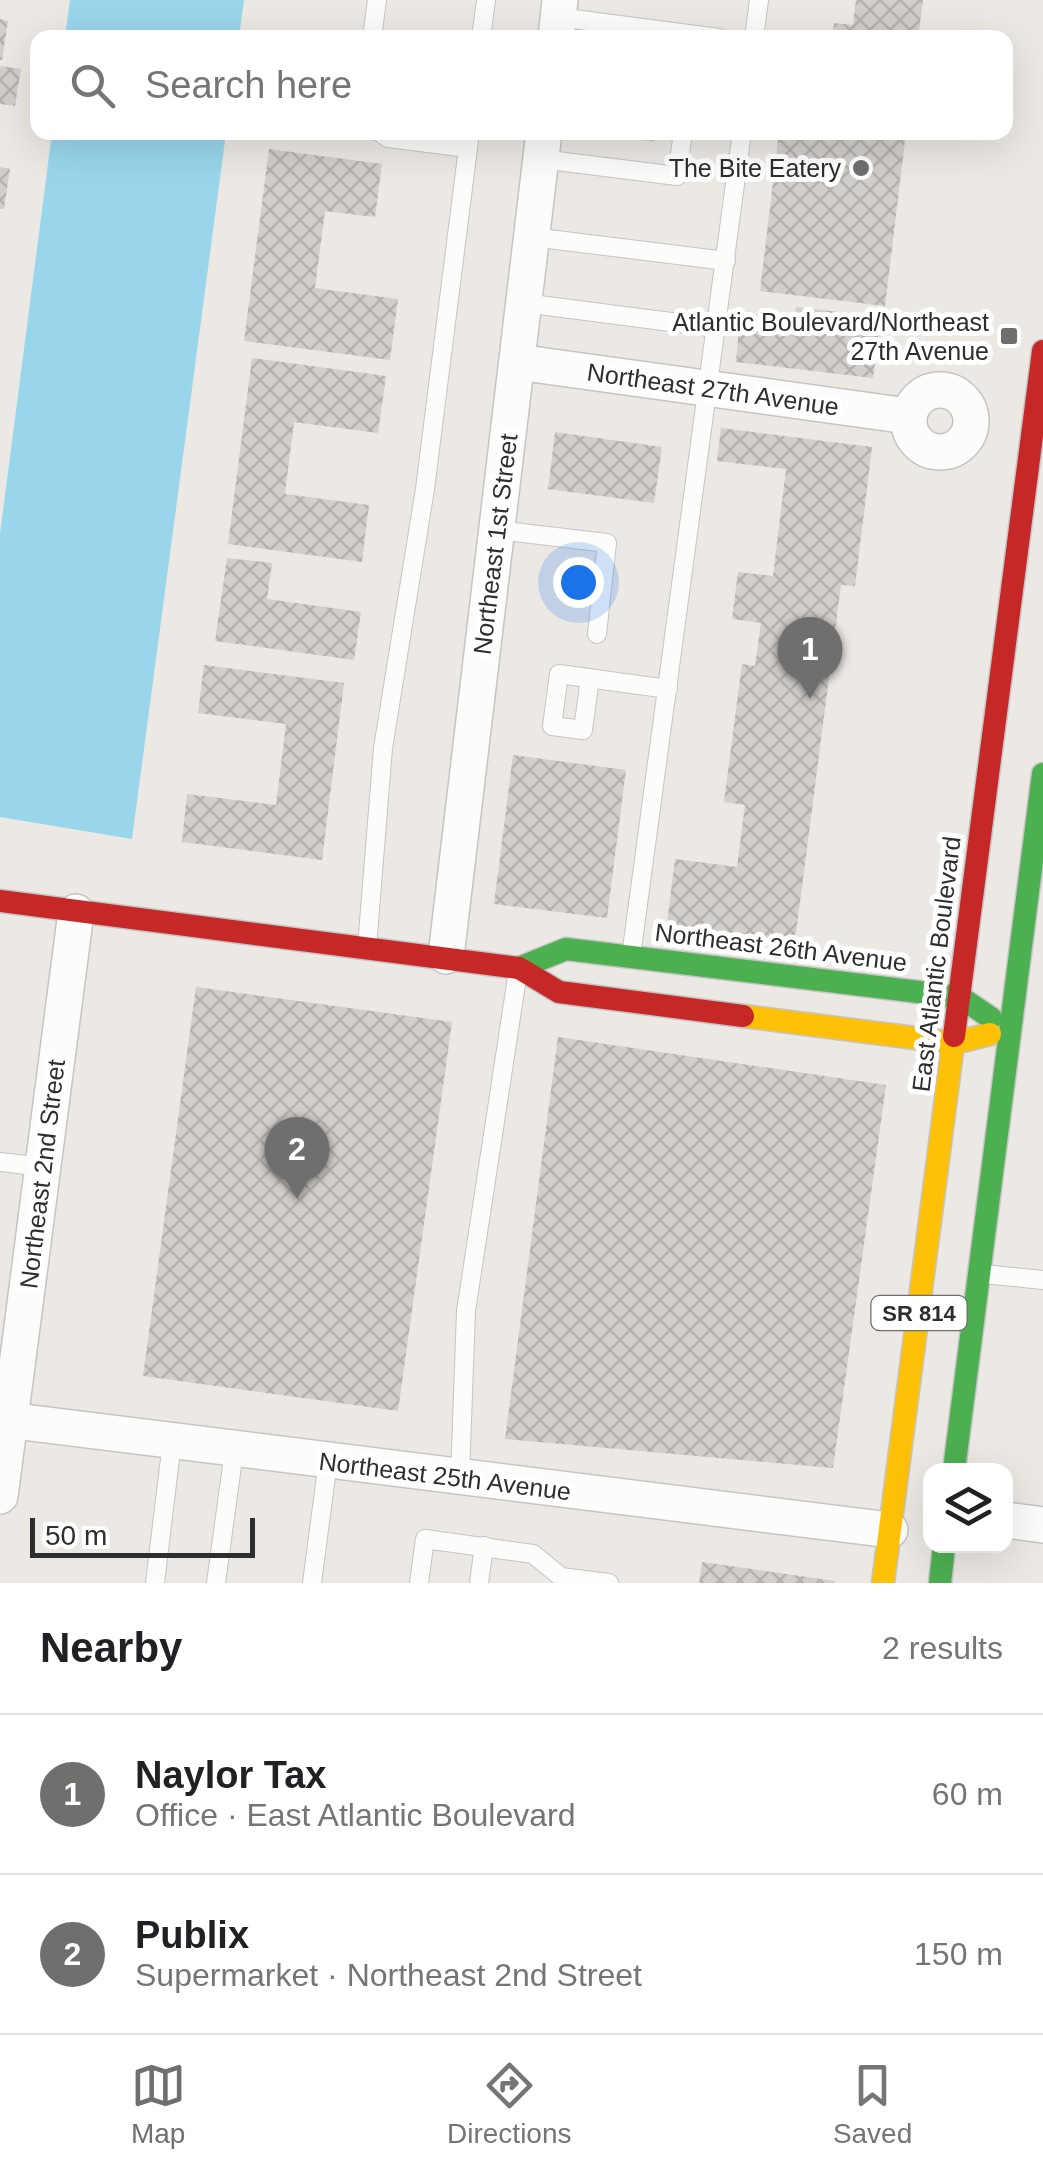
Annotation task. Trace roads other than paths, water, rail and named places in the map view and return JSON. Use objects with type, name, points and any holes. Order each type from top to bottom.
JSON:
[{"type":"main road","name":"East Atlantic Boulevard","points":[[883,1583],[1037,442],[1043,351]]},
{"type":"main road","name":"SR 814","points":[[955,1463],[1043,774]]},
{"type":"main road","points":[[0,901],[446,956],[518,968],[558,992],[954,1043],[1009,1030]]},
{"type":"main road","name":"Northeast 26th Avenue","points":[[518,968],[566,949],[960,997],[1009,1030]]},
{"type":"main road","points":[[940,1583],[943,1553]]},
{"type":"street","name":"Northeast 1st Street","points":[[446,956],[543,146]]},
{"type":"street","name":"Northeast 27th Avenue","points":[[517,362],[908,416],[921,396],[944,390],[964,401],[971,423],[1037,442]]},
{"type":"street","name":"Northeast 2nd Street","points":[[0,1496],[5,1420],[76,912]]},
{"type":"street","name":"Northeast 25th Avenue","points":[[5,1420],[890,1530]]},
{"type":"street","points":[[1013,1521],[1043,1525]]},
{"type":"lane","points":[[373,30],[378,0]]},
{"type":"lane","points":[[482,30],[486,0]]},
{"type":"lane","points":[[755,30],[759,0]]},
{"type":"lane","points":[[558,18],[655,30]]},
{"type":"lane","points":[[367,947],[383,748],[425,489],[468,140]]},
{"type":"lane","points":[[543,146],[677,176],[682,140]]},
{"type":"lane","points":[[631,957],[741,140]]},
{"type":"lane","points":[[532,236],[726,261]]},
{"type":"lane","points":[[524,303],[717,328]]},
{"type":"lane","points":[[496,530],[608,543],[597,634]]},
{"type":"lane","points":[[590,678],[668,689]]},
{"type":"lane","points":[[460,1477],[466,1311],[518,968]]},
{"type":"lane","points":[[0,1162],[43,1167]]},
{"type":"lane","points":[[978,1273],[1043,1280]]},
{"type":"lane","points":[[154,1583],[172,1442]]},
{"type":"lane","points":[[216,1583],[234,1451]]},
{"type":"lane","points":[[312,1583],[328,1461]]},
{"type":"lane","points":[[419,1583],[425,1539],[534,1554],[561,1580],[609,1583]]},
{"type":"lane","points":[[479,1583],[484,1546]]},
{"type":"water","points":[[70,0],[244,0],[240,30],[66,30]]},
{"type":"water","points":[[51,140],[225,140],[132,839],[0,817],[0,534]]},
{"type":"place","name":"The Bite Eatery","points":[[861,168]]},
{"type":"place","name":"Atlantic Boulevard/Northeast 27th Avenue","points":[[1009,336]]},
{"type":"place","name":"Naylor Tax","points":[[810,699]]},
{"type":"place","name":"Publix","points":[[297,1199]]}]
